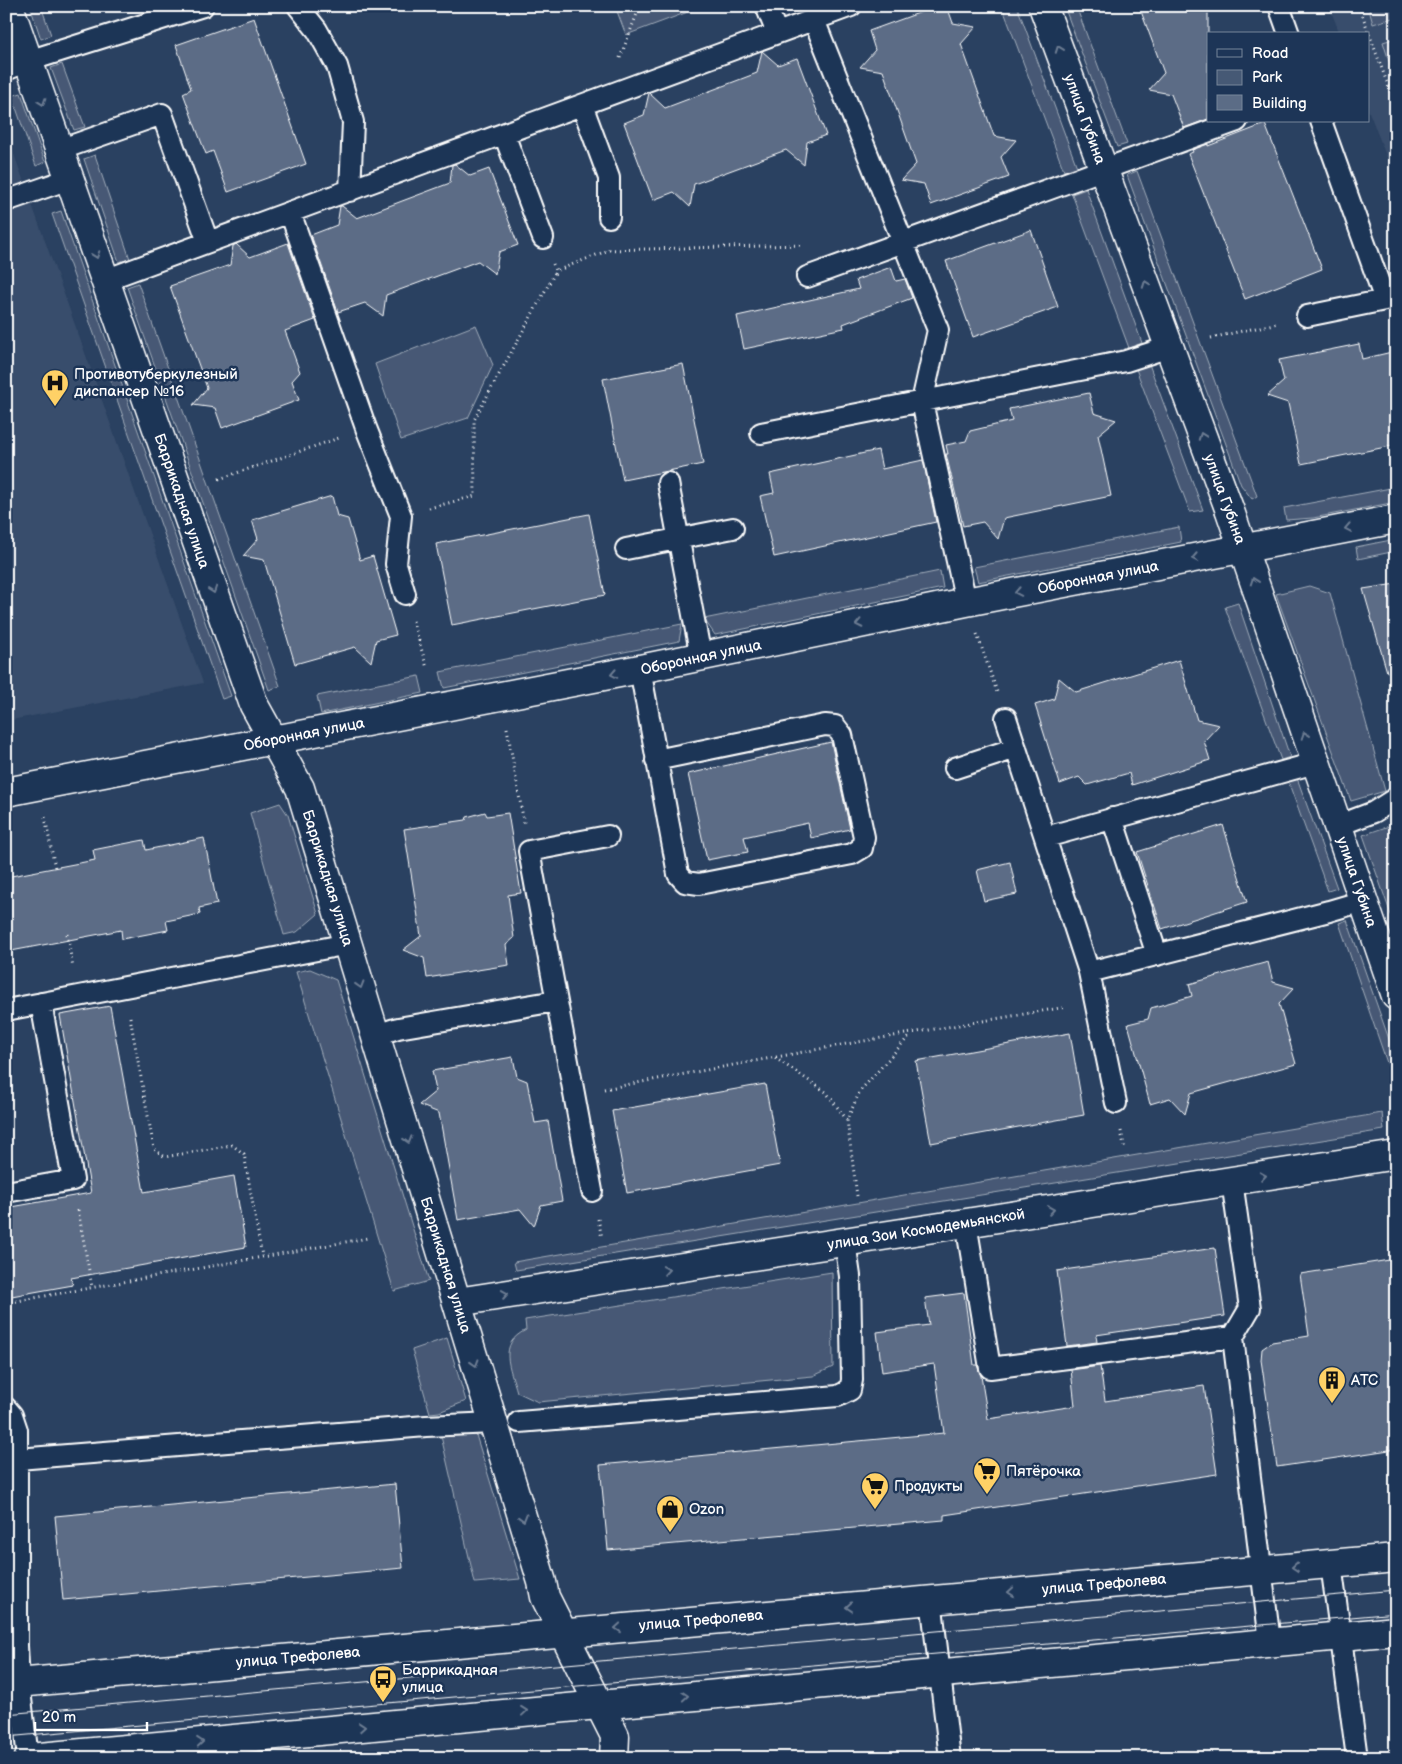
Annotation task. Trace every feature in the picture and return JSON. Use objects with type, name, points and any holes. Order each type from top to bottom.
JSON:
[{"type":"street","name":"улица Губина","points":[[1042,6],[1242,548],[1396,996]]},
{"type":"street","name":"Баррикадная улица","points":[[9,14],[17,65],[59,150],[254,705],[300,788],[457,1302],[506,1423],[545,1597],[615,1736],[614,1758]]},
{"type":"street","name":"Оборонная улица","points":[[6,792],[1396,519]]},
{"type":"street","name":"улица Зои Космодемьянской","points":[[457,1302],[1396,1155]]},
{"type":"street","name":"улица Трефолева","points":[[13,1683],[1396,1558]]},
{"type":"street","points":[[29,1758],[1396,1631]]},
{"type":"lane","points":[[17,65],[203,6]]},
{"type":"lane","points":[[298,6],[317,30],[337,66],[353,122],[350,191]]},
{"type":"lane","points":[[766,6],[777,34]]},
{"type":"lane","points":[[105,280],[851,6]]},
{"type":"lane","points":[[1279,6],[1288,32]]},
{"type":"lane","points":[[814,20],[938,330],[922,402],[966,602]]},
{"type":"lane","points":[[582,105],[609,178],[609,217]]},
{"type":"lane","points":[[59,150],[162,114],[208,242]]},
{"type":"lane","points":[[807,278],[1234,122]]},
{"type":"lane","points":[[1307,316],[1386,300],[1321,122]]},
{"type":"lane","points":[[504,134],[543,238]]},
{"type":"lane","points":[[6,201],[69,179]]},
{"type":"lane","points":[[290,212],[366,428],[400,516],[396,564],[405,594]]},
{"type":"lane","points":[[761,434],[1126,361],[1169,347]]},
{"type":"lane","points":[[668,482],[701,657]]},
{"type":"lane","points":[[626,549],[733,528]]},
{"type":"lane","points":[[640,669],[656,760],[678,874],[685,882],[698,884],[737,877],[852,854],[862,848],[864,837],[844,744],[842,735],[835,726],[825,725],[656,760]]},
{"type":"lane","points":[[1006,718],[1089,972],[1116,1103]]},
{"type":"lane","points":[[955,768],[1016,748]]},
{"type":"lane","points":[[1046,837],[1315,763]]},
{"type":"lane","points":[[1337,826],[1374,812],[1396,798]]},
{"type":"lane","points":[[1112,818],[1157,955]]},
{"type":"lane","points":[[592,1191],[528,851],[608,836]]},
{"type":"lane","points":[[1089,972],[1320,914],[1363,901]]},
{"type":"lane","points":[[6,1010],[348,944]]},
{"type":"lane","points":[[376,1035],[398,1028],[556,1001]]},
{"type":"lane","points":[[6,1192],[72,1180],[41,1003]]},
{"type":"lane","points":[[1232,1181],[1250,1308],[1232,1336],[1270,1642]]},
{"type":"lane","points":[[966,1223],[990,1368],[1232,1336]]},
{"type":"lane","points":[[18,1459],[426,1426],[506,1423],[838,1396],[850,1390],[852,1380],[850,1276],[846,1242]]},
{"type":"lane","points":[[6,1408],[12,1414],[17,1430],[18,1459],[17,1646],[13,1683],[29,1758]]},
{"type":"lane","points":[[1331,1564],[1357,1758]]},
{"type":"lane","points":[[931,1600],[950,1758]]},
{"type":"path","points":[[619,61],[640,6]]},
{"type":"path","points":[[1359,6],[1369,32]]},
{"type":"path","points":[[1370,36],[1396,107]]},
{"type":"path","points":[[609,217],[609,250]]},
{"type":"path","points":[[543,238],[556,271]]},
{"type":"path","points":[[400,516],[475,496],[474,420],[556,271],[609,250],[805,245]]},
{"type":"path","points":[[1211,338],[1307,316]]},
{"type":"path","points":[[220,479],[366,428]]},
{"type":"path","points":[[405,594],[427,668]]},
{"type":"path","points":[[976,628],[1006,718]]},
{"type":"path","points":[[506,723],[528,851]]},
{"type":"path","points":[[45,815],[55,868]]},
{"type":"path","points":[[125,987],[154,1149],[165,1157],[232,1145],[244,1154],[262,1256]]},
{"type":"path","points":[[574,1095],[912,1033],[1095,1002]]},
{"type":"path","points":[[847,1120],[860,1091],[912,1033]]},
{"type":"path","points":[[775,1058],[826,1092],[847,1120],[858,1196]]},
{"type":"path","points":[[72,1180],[92,1287]]},
{"type":"path","points":[[6,1303],[368,1238]]},
{"type":"shaded area","points":[[1329,6],[1396,6],[1396,181],[1370,114],[1370,32],[1339,32]]},
{"type":"shaded area","name":"Противотуберкулезный диспансер №16","points":[[6,132],[203,683],[6,721]]},
{"type":"green space","points":[[30,6],[41,6],[51,35],[41,39]]},
{"type":"green space","points":[[615,6],[704,6],[626,35]]},
{"type":"green space","points":[[1002,6],[1017,6],[1077,167],[1064,171]]},
{"type":"green space","points":[[1064,6],[1076,6],[1127,144],[1117,147]]},
{"type":"green space","points":[[1368,6],[1396,6],[1396,17],[1373,24]]},
{"type":"green space","points":[[1396,38],[1396,83],[1383,42]]},
{"type":"green space","points":[[62,64],[85,127],[74,130],[51,68]]},
{"type":"green space","points":[[21,93],[45,162],[36,166],[12,96]]},
{"type":"green space","points":[[95,155],[130,259],[119,262],[84,159]]},
{"type":"green space","points":[[1137,171],[1257,496],[1252,499],[1241,485],[1127,175]]},
{"type":"green space","points":[[1086,189],[1142,343],[1129,348],[1072,194]]},
{"type":"green space","points":[[61,211],[231,696],[222,699],[52,214]]},
{"type":"green space","points":[[138,283],[280,686],[269,690],[127,287]]},
{"type":"green space","points":[[476,325],[493,365],[468,418],[401,440],[375,364]]},
{"type":"green space","points":[[1149,364],[1203,510],[1190,512],[1136,369]]},
{"type":"green space","points":[[1396,487],[1396,502],[1313,518],[1286,520],[1284,508]]},
{"type":"green space","points":[[1179,527],[1181,542],[978,582],[974,567]]},
{"type":"green space","points":[[1396,539],[1396,551],[1358,559],[1356,547]]},
{"type":"green space","points":[[940,571],[943,588],[715,635],[704,619]]},
{"type":"green space","points":[[1309,586],[1330,593],[1385,791],[1351,801],[1276,594]]},
{"type":"green space","points":[[1238,603],[1290,757],[1281,760],[1225,607]]},
{"type":"green space","points":[[682,624],[679,641],[444,688],[440,672]]},
{"type":"green space","points":[[419,676],[423,693],[321,714],[317,696]]},
{"type":"green space","points":[[1297,778],[1337,888],[1328,891],[1288,781]]},
{"type":"green space","points":[[280,803],[288,815],[318,914],[297,932],[284,935],[250,813]]},
{"type":"green space","points":[[1392,825],[1396,840],[1396,929],[1363,835]]},
{"type":"green space","points":[[1347,920],[1396,1059],[1396,1089],[1339,923]]},
{"type":"green space","points":[[310,969],[336,980],[429,1281],[394,1291],[296,972]]},
{"type":"green space","points":[[1382,1113],[1384,1130],[516,1270],[514,1262]]},
{"type":"green space","points":[[832,1272],[833,1367],[813,1376],[538,1402],[517,1392],[508,1357],[511,1342],[526,1330],[525,1320]]},
{"type":"green space","points":[[447,1338],[466,1401],[439,1412],[430,1413],[412,1350]]},
{"type":"green space","points":[[476,1435],[520,1579],[475,1583],[441,1436]]},
{"type":"building","points":[[938,6],[947,6],[953,23],[976,27],[961,44],[994,136],[1016,140],[1001,157],[1009,177],[931,205],[924,184],[901,180],[916,164],[883,71],[860,67],[875,50],[869,31]]},
{"type":"building","points":[[1139,6],[1208,6],[1207,119],[1184,128],[1171,94],[1149,90],[1164,73]]},
{"type":"building","points":[[254,18],[306,164],[228,192],[213,151],[206,154],[183,93],[191,89],[176,45]]},
{"type":"building","points":[[762,51],[778,65],[797,58],[826,135],[807,142],[804,165],[786,150],[694,184],[690,207],[674,192],[653,200],[624,123],[644,115],[649,93],[665,108],[757,73]]},
{"type":"building","points":[[1265,124],[1322,269],[1245,299],[1188,154],[1193,152],[1192,150],[1208,144],[1208,146]]},
{"type":"building","points":[[455,164],[470,176],[489,169],[518,245],[499,252],[495,274],[478,261],[386,295],[383,316],[365,303],[338,312],[311,235],[337,225],[340,206],[357,218],[450,183],[452,165]]},
{"type":"building","points":[[1031,230],[1058,307],[973,337],[946,261]]},
{"type":"building","points":[[288,243],[315,320],[285,331],[300,372],[292,381],[299,400],[222,428],[215,408],[193,405],[207,388],[170,286],[230,265],[233,246],[236,244],[250,257]]},
{"type":"building","points":[[891,267],[896,281],[905,279],[912,298],[843,324],[844,328],[744,349],[737,316],[859,289],[856,280]]},
{"type":"building","points":[[1359,344],[1362,359],[1396,351],[1396,445],[1301,464],[1288,403],[1267,396],[1284,381],[1279,360]]},
{"type":"building","points":[[683,364],[703,464],[623,480],[603,379]]},
{"type":"building","points":[[1089,393],[1094,413],[1116,420],[1098,435],[1111,496],[1004,518],[998,539],[983,522],[963,526],[946,454],[948,454],[946,445],[966,441],[970,431],[1012,421],[1009,409]]},
{"type":"building","points":[[878,450],[882,469],[923,460],[936,522],[774,557],[760,496],[774,493],[770,474]]},
{"type":"building","points":[[332,496],[337,516],[348,519],[360,560],[373,556],[396,635],[376,640],[371,662],[355,647],[295,664],[264,560],[243,556],[258,539],[252,520]]},
{"type":"building","points":[[589,514],[605,595],[452,625],[436,544]]},
{"type":"building","points":[[1396,584],[1396,671],[1387,672],[1363,589]]},
{"type":"building","points":[[1179,660],[1197,720],[1219,725],[1204,741],[1210,760],[1132,785],[1129,773],[1087,785],[1079,777],[1060,784],[1035,705],[1054,699],[1059,678],[1076,692]]},
{"type":"building","points":[[831,742],[850,829],[811,838],[808,823],[744,837],[748,852],[707,860],[688,774]]},
{"type":"building","points":[[485,812],[487,816],[508,813],[521,893],[508,895],[514,938],[506,945],[509,965],[427,978],[424,958],[403,950],[421,936],[404,829],[466,820],[467,817]]},
{"type":"building","points":[[1223,825],[1247,902],[1162,929],[1137,852]]},
{"type":"building","points":[[204,838],[217,904],[199,908],[200,914],[166,921],[168,930],[122,939],[121,930],[6,952],[6,877],[95,860],[93,850],[118,845],[144,840],[146,850]]},
{"type":"building","points":[[1010,862],[1017,894],[984,901],[977,870]]},
{"type":"building","points":[[1268,962],[1273,982],[1294,988],[1279,1004],[1296,1064],[1191,1093],[1185,1114],[1170,1098],[1150,1104],[1128,1024],[1148,1019],[1151,1008],[1192,996],[1189,984]]},
{"type":"building","points":[[110,1006],[144,1192],[234,1176],[246,1247],[71,1278],[73,1285],[6,1297],[6,1208],[91,1193],[60,1015]]},
{"type":"building","points":[[1070,1033],[1084,1115],[931,1143],[916,1061]]},
{"type":"building","points":[[513,1057],[517,1077],[527,1081],[535,1123],[548,1121],[562,1201],[541,1205],[534,1226],[520,1209],[458,1220],[439,1113],[419,1105],[436,1091],[432,1071]]},
{"type":"building","points":[[765,1084],[780,1165],[627,1193],[612,1111]]},
{"type":"building","points":[[1215,1248],[1225,1316],[1096,1335],[1097,1342],[1067,1346],[1057,1271]]},
{"type":"building","name":"АТС","points":[[1396,1259],[1396,1449],[1277,1467],[1261,1360],[1262,1349],[1272,1342],[1309,1336],[1300,1274]]},
{"type":"building","points":[[964,1293],[974,1365],[977,1365],[981,1376],[988,1419],[1075,1406],[1071,1370],[1100,1366],[1105,1401],[1204,1386],[1217,1474],[944,1515],[944,1520],[608,1550],[600,1465],[944,1433],[934,1364],[882,1372],[877,1332],[929,1325],[925,1298]]},
{"type":"building","points":[[395,1484],[403,1568],[63,1600],[55,1516]]},
{"type":"tram line","points":[[6,1714],[1396,1590]]},
{"type":"tram line","points":[[6,1737],[1396,1613]]},
{"type":"place","name":"Противотуберкулезный диспансер №16","points":[[55,407]]},
{"type":"place","name":"АТС","points":[[1332,1404]]},
{"type":"place","name":"Пятёрочка","points":[[987,1495]]},
{"type":"place","name":"Продукты","points":[[875,1510]]},
{"type":"place","name":"Ozon","points":[[670,1533]]},
{"type":"place","name":"Баррикадная улица","points":[[383,1703]]}]
